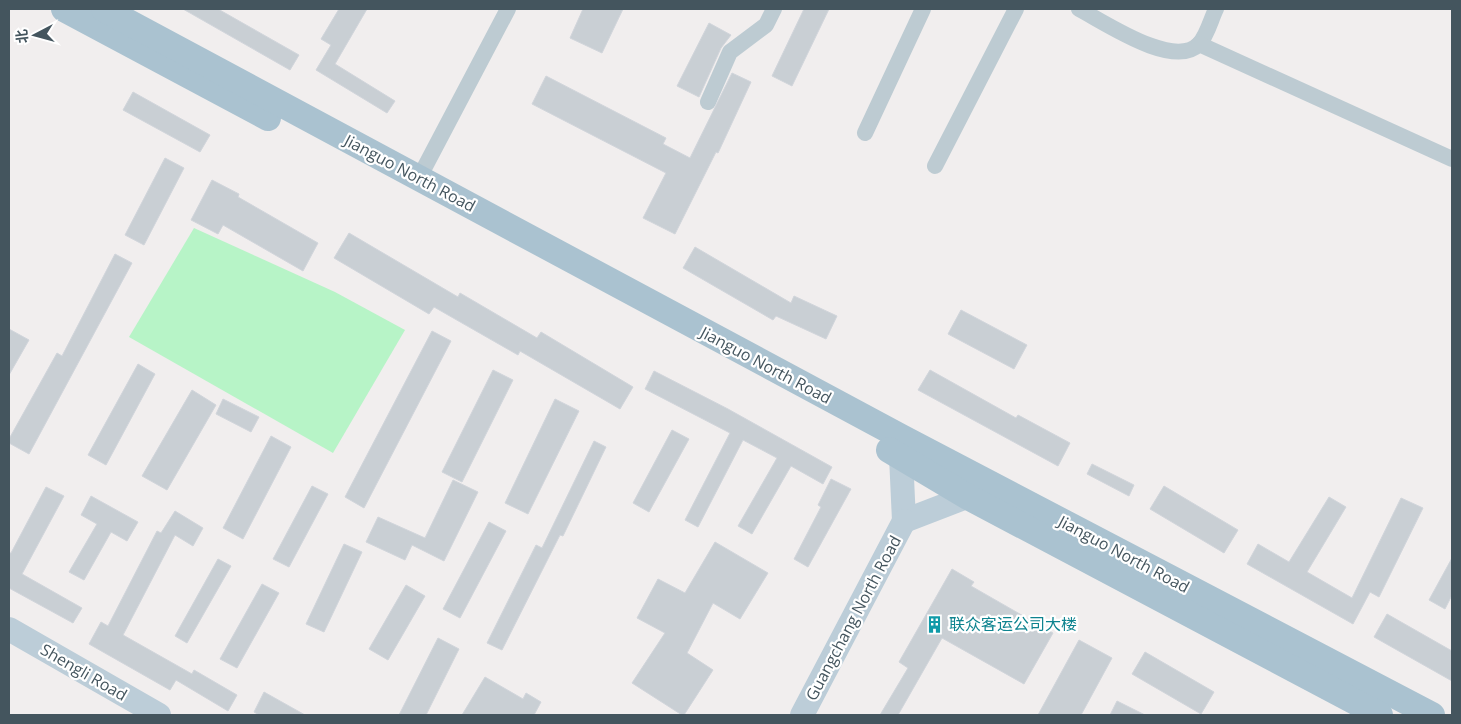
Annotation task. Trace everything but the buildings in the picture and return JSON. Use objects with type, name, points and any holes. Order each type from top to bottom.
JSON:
[{"type":"main road","name":"Jianguo North Road","points":[[64,9],[902,447],[994,485],[1432,715]]},
{"type":"main road","name":"Jianguo North Road","points":[[104,9],[419,178],[902,447],[968,497],[1380,715]]},
{"type":"main road","points":[[902,447],[904,521],[994,485]]},
{"type":"main road","name":"Guangchang North Road","points":[[802,715],[904,521]]},
{"type":"main road","name":"Shengli Road","points":[[9,629],[159,715]]},
{"type":"street","points":[[419,178],[508,9]]},
{"type":"street","points":[[708,102],[730,52],[766,25],[774,9]]},
{"type":"street","points":[[865,133],[923,9]]},
{"type":"street","points":[[936,166],[1014,9]]},
{"type":"street","points":[[1079,9],[1152,48],[1182,52],[1199,44],[1216,9]]},
{"type":"street","points":[[1199,44],[1452,160]]},
{"type":"green space","points":[[194,228],[335,292],[405,330],[333,453],[129,337]]},
{"type":"place","name":"联众客运公司大楼","points":[[935,624]]}]
